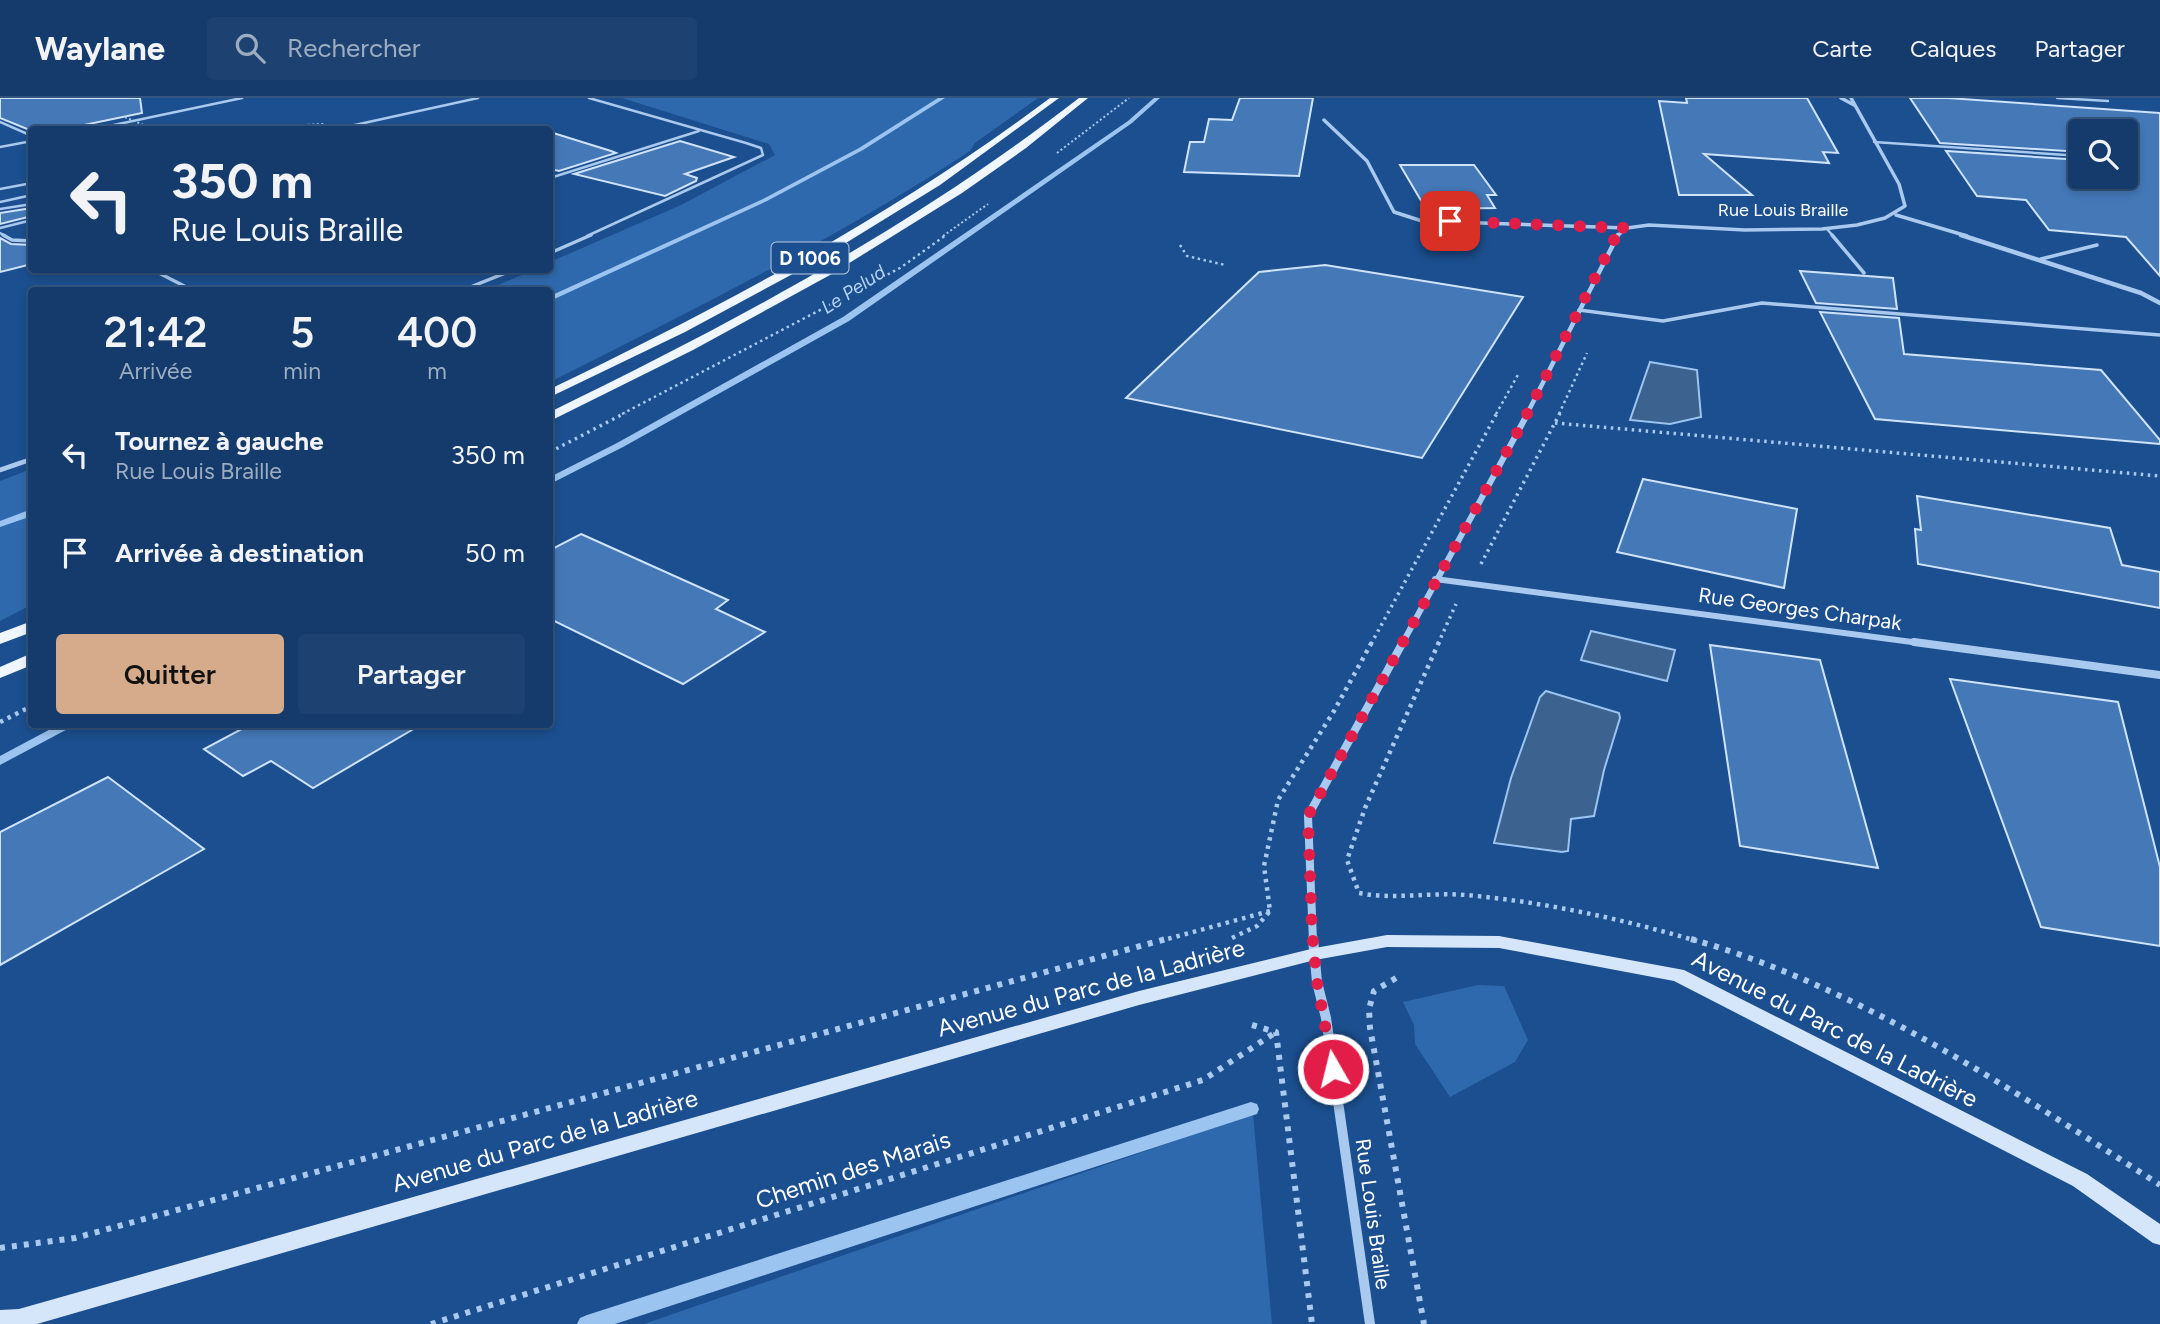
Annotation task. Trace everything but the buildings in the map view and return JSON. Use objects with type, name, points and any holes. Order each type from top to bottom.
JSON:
[{"type":"main road","name":"D 1006","points":[[553,392],[669,334],[878,220],[979,155],[1055,98]]},
{"type":"main road","name":"D 1006","points":[[553,416],[697,343],[910,223],[1009,157],[1084,98]]},
{"type":"main road","points":[[0,639],[28,628]]},
{"type":"main road","points":[[0,673],[28,660]]},
{"type":"street","points":[[1841,98],[1855,105]]},
{"type":"street","points":[[1851,98],[1905,195],[1905,206],[1896,215],[2041,259],[2141,293],[2160,303]]},
{"type":"street","name":"Rue Louis Braille","points":[[1324,120],[1367,161],[1394,212],[1422,220],[1627,228],[1649,225],[1827,229],[1862,225],[1896,215]]},
{"type":"street","name":"Rue Louis Braille","points":[[1370,1324],[1315,954],[1310,904],[1308,816],[1523,422],[1614,240],[1627,228]]},
{"type":"street","name":"Rue Georges Charpak","points":[[1435,579],[2160,675]]},
{"type":"street","name":"Avenue du Parc de la Ladrière","points":[[0,1320],[19,1319],[1139,998],[1315,954],[1387,942],[1499,942],[1678,975],[2080,1180],[2160,1236]]},
{"type":"lane","points":[[109,126],[242,98]]},
{"type":"lane","points":[[350,126],[478,98]]},
{"type":"lane","points":[[553,252],[721,177],[763,155],[761,148],[589,98]]},
{"type":"lane","points":[[2057,98],[2108,101]]},
{"type":"lane","points":[[0,122],[28,137]]},
{"type":"lane","points":[[553,177],[699,131]]},
{"type":"lane","points":[[0,147],[28,140]]},
{"type":"lane","points":[[1874,142],[2068,155]]},
{"type":"lane","points":[[0,189],[28,184]]},
{"type":"lane","points":[[0,202],[28,196]]},
{"type":"lane","points":[[0,209],[28,205]]},
{"type":"lane","points":[[0,230],[28,221]]},
{"type":"lane","points":[[1827,229],[1864,273]]},
{"type":"lane","points":[[0,230],[12,240],[28,241]]},
{"type":"lane","points":[[2041,259],[2097,246]]},
{"type":"lane","points":[[159,273],[186,287]]},
{"type":"lane","points":[[470,287],[506,273]]},
{"type":"lane","points":[[1579,310],[1672,320],[1762,303],[2160,335]]},
{"type":"lane","points":[[0,470],[28,460]]},
{"type":"path","points":[[125,117],[146,126]]},
{"type":"path","points":[[284,126],[327,126]]},
{"type":"path","points":[[1180,245],[1187,256],[1225,265]]},
{"type":"path","points":[[1481,568],[1481,562],[1555,424],[1605,313]]},
{"type":"path","points":[[1555,424],[2160,476]]},
{"type":"path","points":[[1359,893],[1347,860],[1360,821],[1457,601],[1464,597]]},
{"type":"path","points":[[0,722],[28,708]]},
{"type":"path","points":[[0,1248],[75,1238],[1270,911]]},
{"type":"path","points":[[1396,978],[1374,991],[1369,1009],[1370,1028],[1424,1324]]},
{"type":"path","points":[[1252,1025],[1276,1032],[1311,1324]]},
{"type":"path","name":"Chemin des Marais","points":[[431,1324],[1203,1080],[1276,1032]]},
{"type":"shaded area","points":[[622,98],[1038,98],[975,143],[970,151],[868,214],[816,244],[553,380],[553,287],[493,287],[527,273],[553,273],[553,261],[681,205],[775,155],[769,144]]},
{"type":"shaded area","points":[[1650,362],[1697,370],[1701,417],[1670,424],[1630,420]]},
{"type":"shaded area","points":[[28,470],[28,607],[0,621],[0,481]]},
{"type":"shaded area","points":[[1591,631],[1675,650],[1667,681],[1581,660]]},
{"type":"shaded area","points":[[1546,691],[1619,713],[1620,718],[1604,770],[1594,816],[1571,819],[1568,851],[1562,852],[1494,843],[1511,778],[1540,697]]},
{"type":"shaded area","points":[[1478,985],[1504,986],[1528,1040],[1515,1062],[1450,1097],[1415,1044],[1414,1025],[1403,1002]]},
{"type":"shaded area","points":[[1253,1114],[1272,1324],[644,1324]]},
{"type":"waterway","name":"Le Pelud","points":[[553,298],[765,200],[861,149],[942,98]]},
{"type":"waterway","name":"Le Pelud","points":[[553,479],[846,319],[1130,122],[1157,98]]},
{"type":"waterway","name":"Le Pelud","points":[[0,524],[28,514]]},
{"type":"waterway","name":"Le Pelud","points":[[0,761],[63,728]]},
{"type":"waterway","points":[[587,1324],[1251,1109]]},
{"type":"route","points":[[1333,1069],[1317,982],[1312,932],[1308,816],[1523,422],[1614,240],[1627,228],[1450,221]]}]
